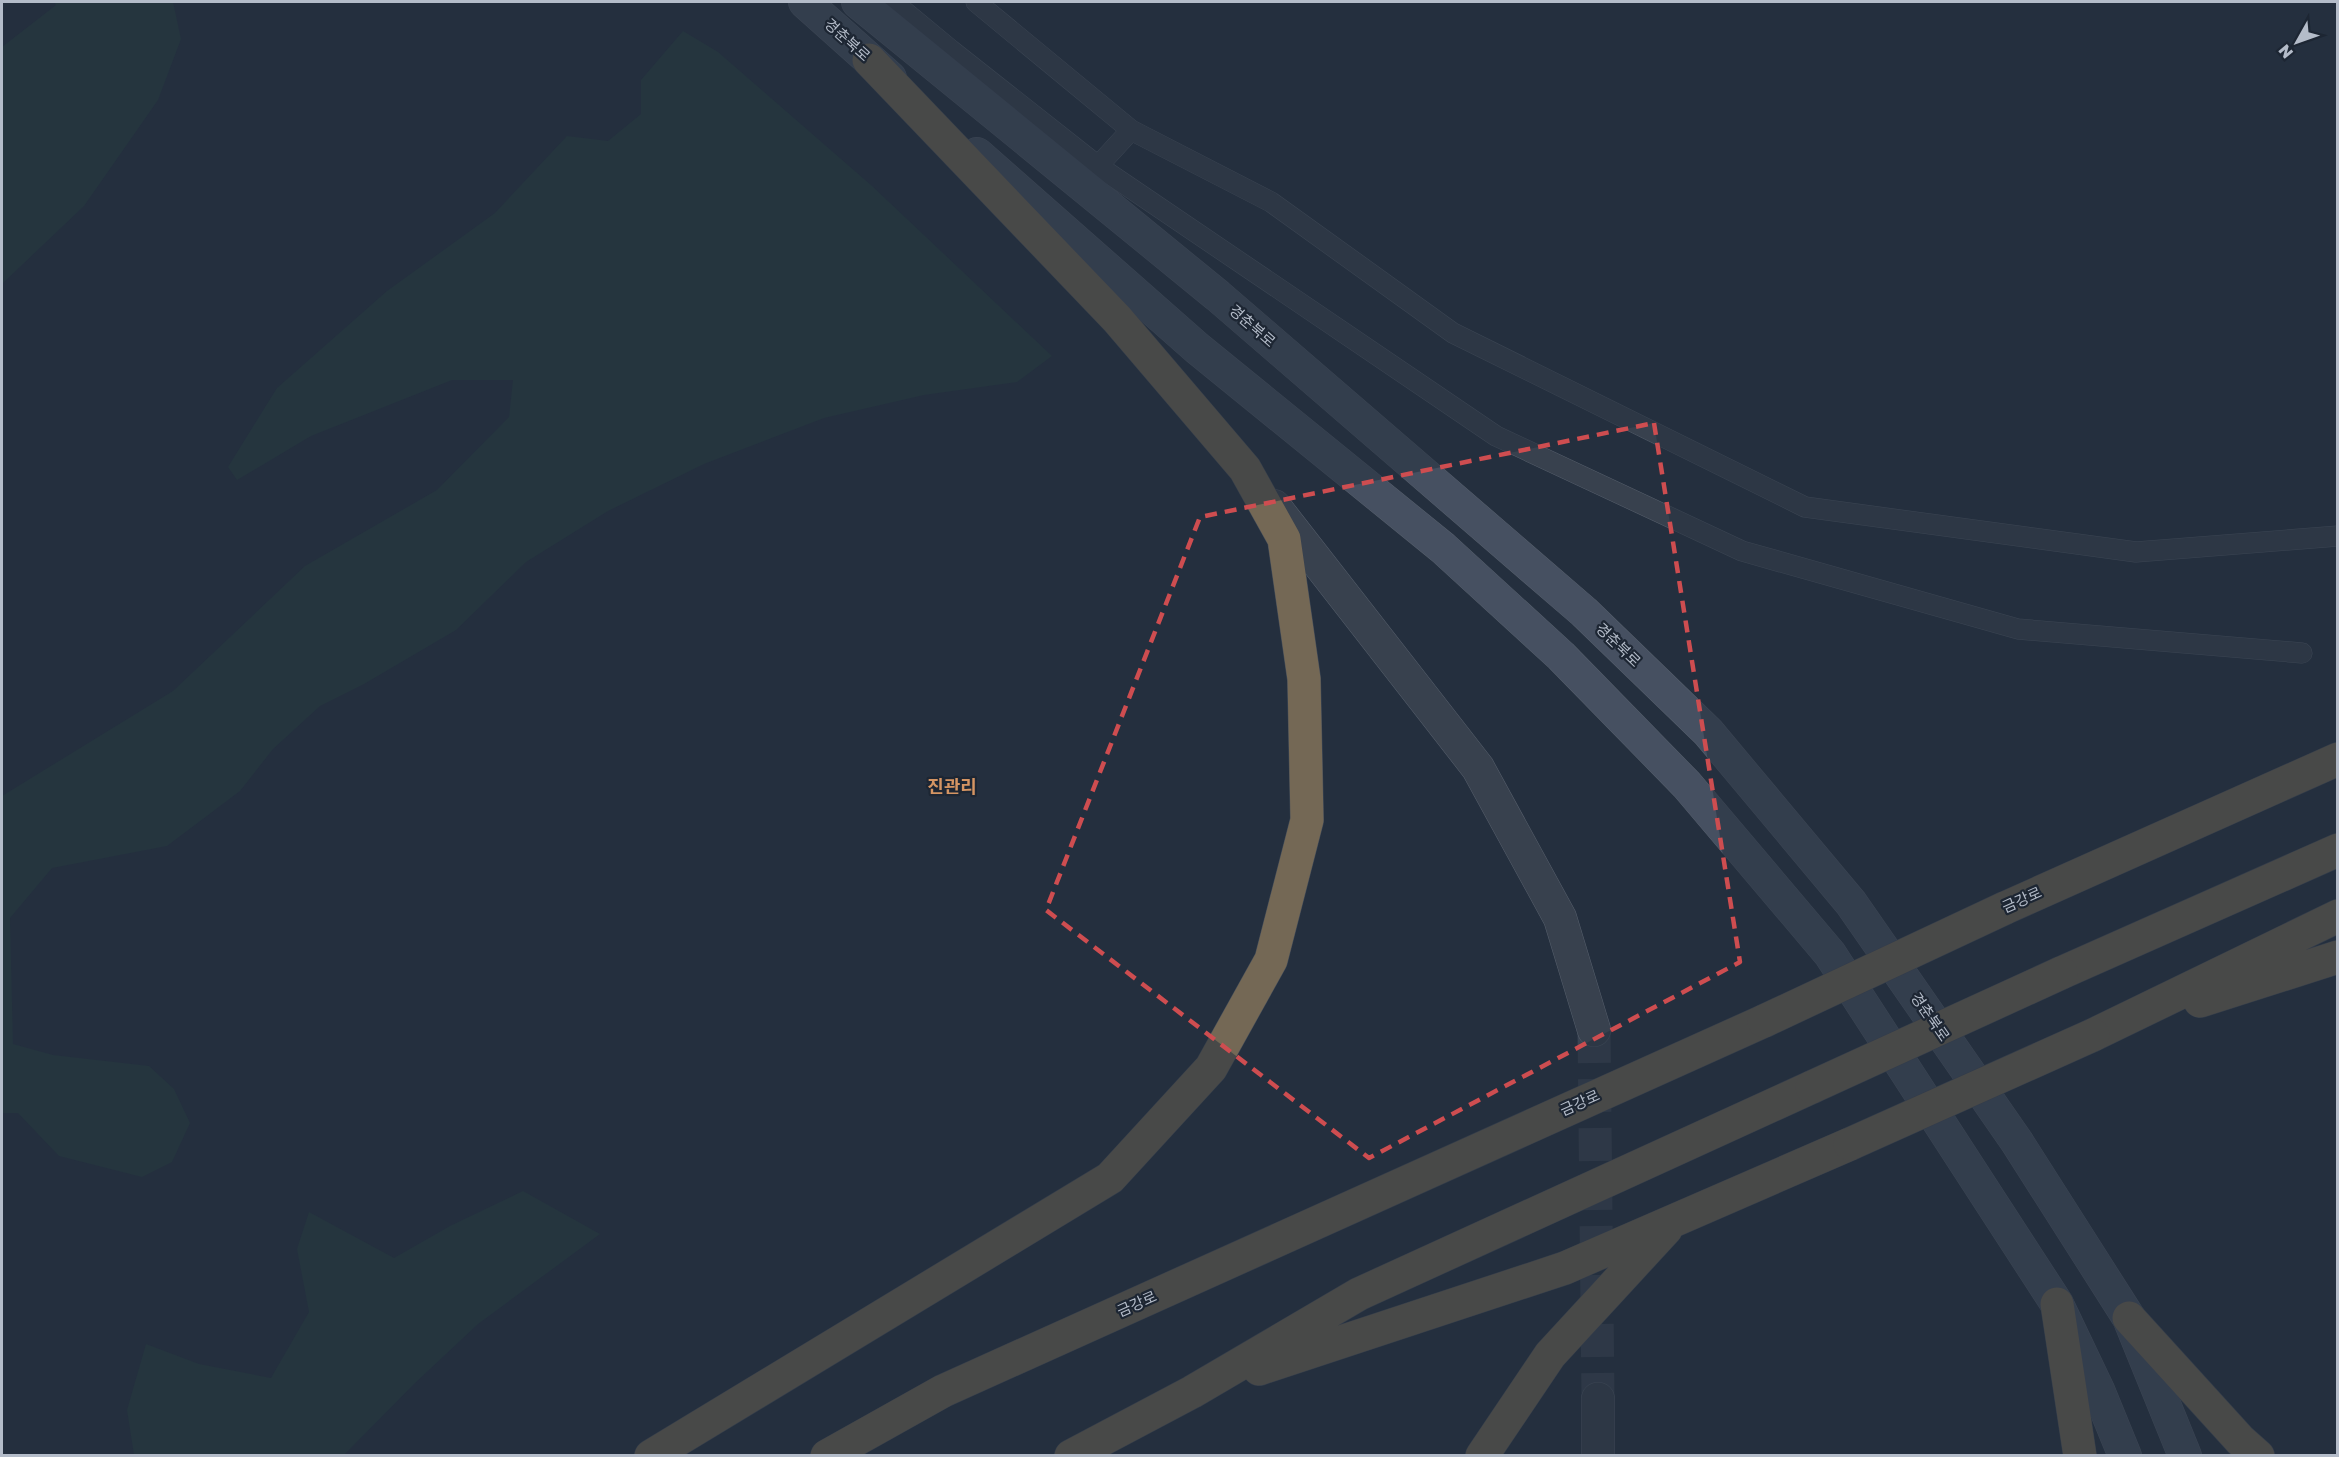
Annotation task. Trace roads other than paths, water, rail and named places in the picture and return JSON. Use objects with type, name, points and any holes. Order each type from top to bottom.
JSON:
[{"type":"highway","points":[[651,1455],[1110,1178],[1211,1068],[1271,960],[1307,820],[1304,679],[1284,539],[1245,469],[1117,319],[869,60]]},
{"type":"highway","name":"금강로","points":[[827,1455],[943,1391],[1764,1021],[2005,908],[2337,759]]},
{"type":"highway","points":[[1071,1455],[1192,1392],[1359,1294],[2061,973],[2337,850]]},
{"type":"highway","points":[[1192,1392],[1565,1268],[2093,1035],[2337,916]]},
{"type":"highway","points":[[2093,1035],[2337,957]]},
{"type":"highway","points":[[1482,1455],[1550,1355],[1675,1220]]},
{"type":"highway","points":[[2057,1304],[2080,1455]]},
{"type":"highway","points":[[2129,1318],[2240,1440],[2258,1455]]},
{"type":"main road","name":"경춘북로","points":[[805,2],[1197,348],[1443,548],[1561,656],[1687,784],[1830,954],[2057,1304],[2098,1390],[2125,1455]]},
{"type":"main road","name":"경춘북로","points":[[858,2],[1218,296],[1584,612],[1708,732],[1851,903],[2017,1142],[2129,1318],[2185,1455]]},
{"type":"street","points":[[1245,469],[1478,768],[1560,918],[1594,1030]]},
{"type":"street","points":[[1598,1399],[1598,1455]]},
{"type":"lane","points":[[893,2],[1098,166],[1496,436],[1742,551],[2018,629],[2302,653]]},
{"type":"lane","points":[[976,2],[1131,130],[1271,202],[1453,333],[1805,507],[2136,552],[2337,536]]},
{"type":"lane","points":[[1098,166],[1131,130]]},
{"type":"tunnel","points":[[1594,1030],[1598,1399]]},
{"type":"district","name":"진관리","points":[[952,787]]}]
